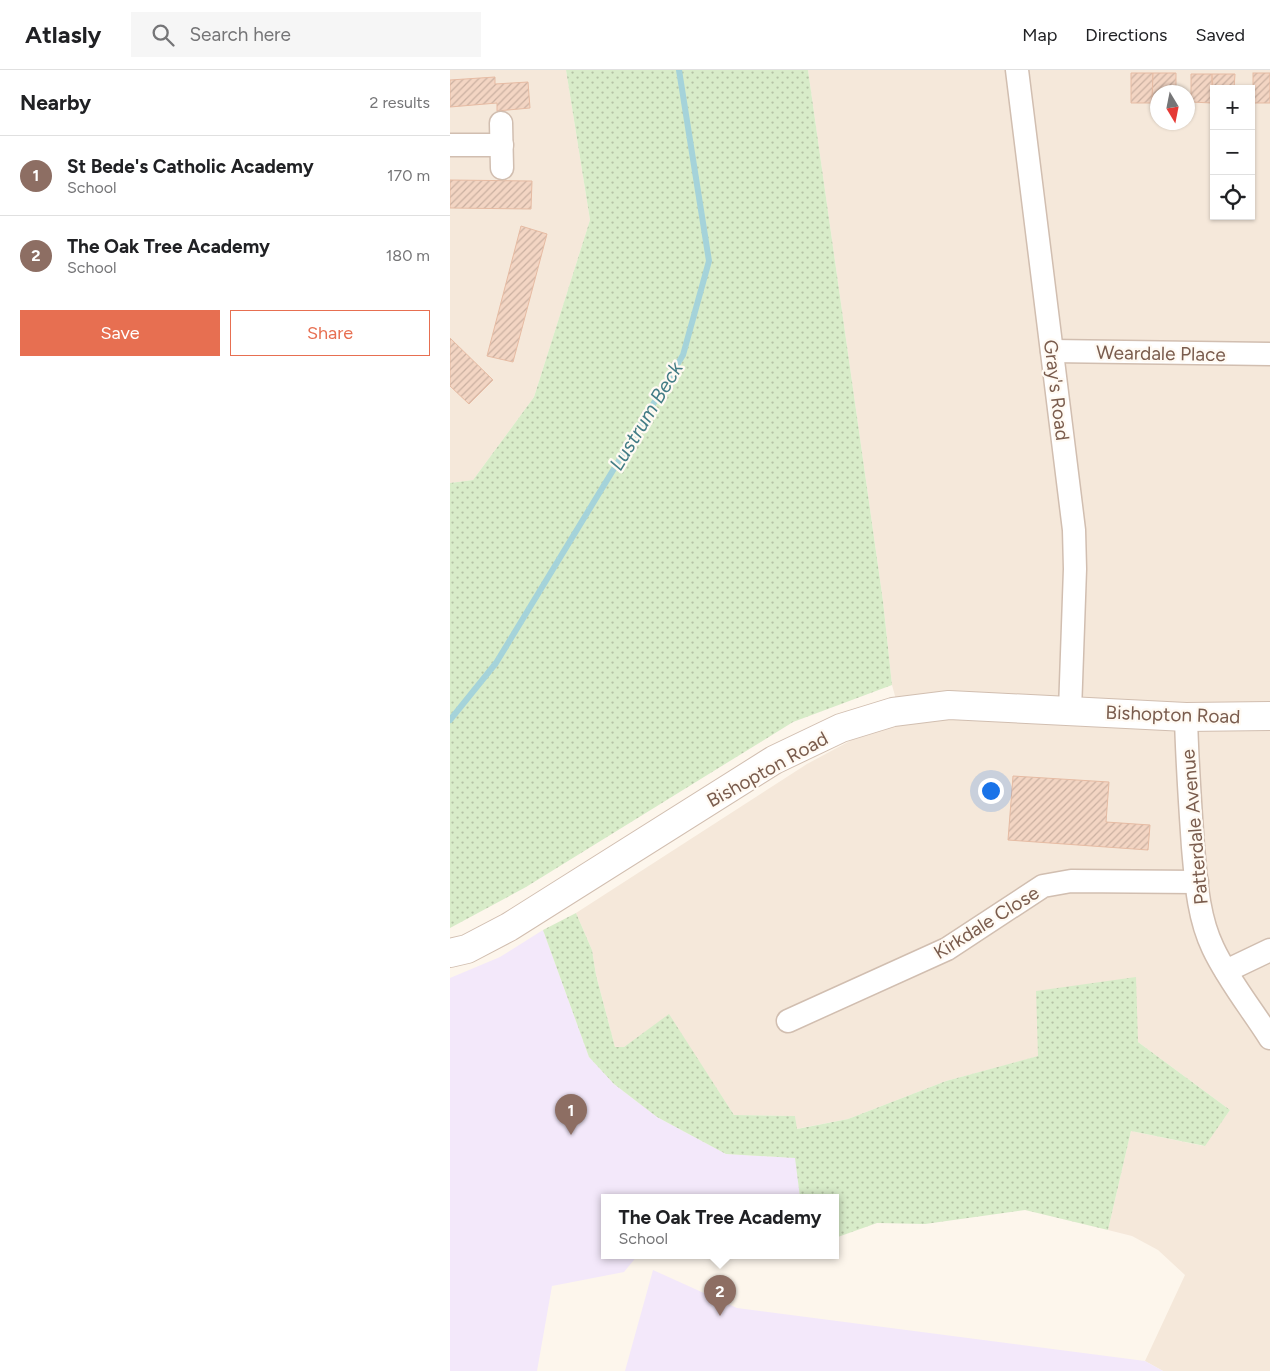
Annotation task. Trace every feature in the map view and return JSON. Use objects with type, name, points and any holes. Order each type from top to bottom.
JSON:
[{"type":"street","name":"Gray's Road","points":[[1016,70],[1074,530],[1075,568],[1070,711]]},
{"type":"street","points":[[450,145],[501,134],[502,168]]},
{"type":"street","name":"Weardale Place","points":[[1052,351],[1270,354]]},
{"type":"street","name":"Bishopton Road","points":[[450,953],[467,949],[509,926],[774,760],[841,728],[893,712],[949,705],[1186,717],[1270,716]]},
{"type":"street","name":"Patterdale Avenue","points":[[1186,717],[1188,784],[1196,882],[1207,931],[1212,946],[1226,971],[1270,1038]]},
{"type":"street","name":"Kirkdale Close","points":[[788,1021],[948,949],[1043,886],[1071,881],[1196,882]]},
{"type":"street","points":[[1226,971],[1270,950]]},
{"type":"shaded area","points":[[450,70],[566,70],[590,220],[534,397],[473,480],[450,483]]},
{"type":"shaded area","points":[[808,70],[1270,70],[1270,1371],[1163,1371],[1145,1361],[1185,1275],[1158,1250],[1132,1236],[1108,1230],[1131,1131],[1204,1146],[1230,1110],[1138,1042],[1039,1056],[946,1081],[848,1119],[796,1129],[795,1116],[734,1115],[669,1015],[624,1047],[615,1047],[596,975],[592,950],[576,913],[807,764],[900,714],[892,685],[883,601]]},
{"type":"shaded area","points":[[543,930],[589,1057],[614,1084],[657,1117],[726,1154],[796,1158],[800,1194],[601,1194],[601,1259],[635,1259],[624,1272],[552,1286],[537,1371],[450,1371],[450,978],[500,957]]},
{"type":"shaded area","points":[[653,1270],[737,1308],[1145,1361],[1163,1371],[625,1371]]},
{"type":"green space","points":[[566,70],[808,70],[883,601],[892,685],[793,722],[526,887],[450,928],[450,483],[473,480],[534,397],[590,220]]},
{"type":"green space","points":[[576,913],[592,950],[596,975],[615,1047],[624,1047],[669,1014],[734,1115],[795,1116],[797,1129],[848,1119],[946,1081],[1038,1056],[1036,991],[1136,977],[1138,1042],[1230,1110],[1205,1146],[1131,1131],[1108,1230],[1025,1210],[925,1224],[877,1223],[839,1237],[839,1194],[800,1194],[795,1158],[726,1154],[657,1117],[614,1084],[589,1057],[543,930]]},
{"type":"building","points":[[1131,73],[1153,73],[1153,85],[1150,85],[1150,103],[1131,103]]},
{"type":"building","points":[[1153,73],[1176,73],[1176,85],[1153,85]]},
{"type":"building","points":[[1253,73],[1270,73],[1270,103],[1255,103],[1255,85],[1253,85]]},
{"type":"building","points":[[1191,74],[1212,74],[1210,103],[1195,102],[1195,85],[1191,85]]},
{"type":"building","points":[[1212,74],[1235,74],[1234,85],[1213,85]]},
{"type":"building","points":[[495,77],[495,84],[528,82],[530,108],[497,111],[497,103],[450,107],[450,80]]},
{"type":"building","points":[[450,180],[532,181],[531,209],[450,208]]},
{"type":"building","points":[[521,226],[547,234],[513,362],[487,356]]},
{"type":"building","points":[[450,338],[493,380],[469,404],[450,386]]},
{"type":"building","points":[[1013,776],[1109,782],[1106,822],[1150,825],[1148,850],[1008,840]]},
{"type":"waterway","name":"Lustrum Beck","points":[[450,720],[496,663],[683,355],[709,261],[679,70]]},
{"type":"place","name":"St Bede's Catholic Academy","points":[[571,1135]]},
{"type":"place","name":"The Oak Tree Academy","points":[[720,1316]]}]
